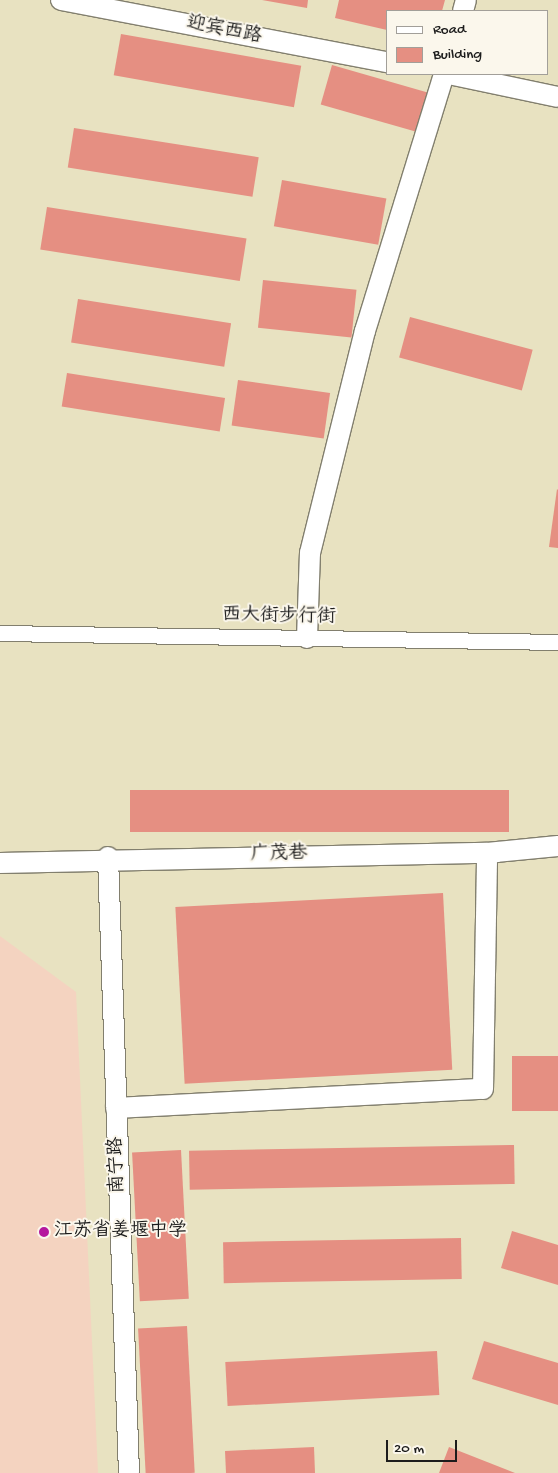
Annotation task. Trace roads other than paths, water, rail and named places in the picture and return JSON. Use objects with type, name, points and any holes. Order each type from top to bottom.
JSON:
[{"type":"street","name":"迎宾西路","points":[[61,0],[386,62]]},
{"type":"street","points":[[307,638],[310,553],[365,331],[444,75]]},
{"type":"street","points":[[454,75],[558,97]]},
{"type":"street","name":"西大街步行街","points":[[0,633],[558,642]]},
{"type":"street","name":"广茂巷","points":[[0,863],[108,857],[487,853],[558,846]]},
{"type":"street","points":[[116,1108],[483,1089],[487,853]]},
{"type":"street","name":"南宁路","points":[[108,857],[129,1473]]},
{"type":"place","name":"江苏省姜堰中学","points":[[44,1232]]}]
